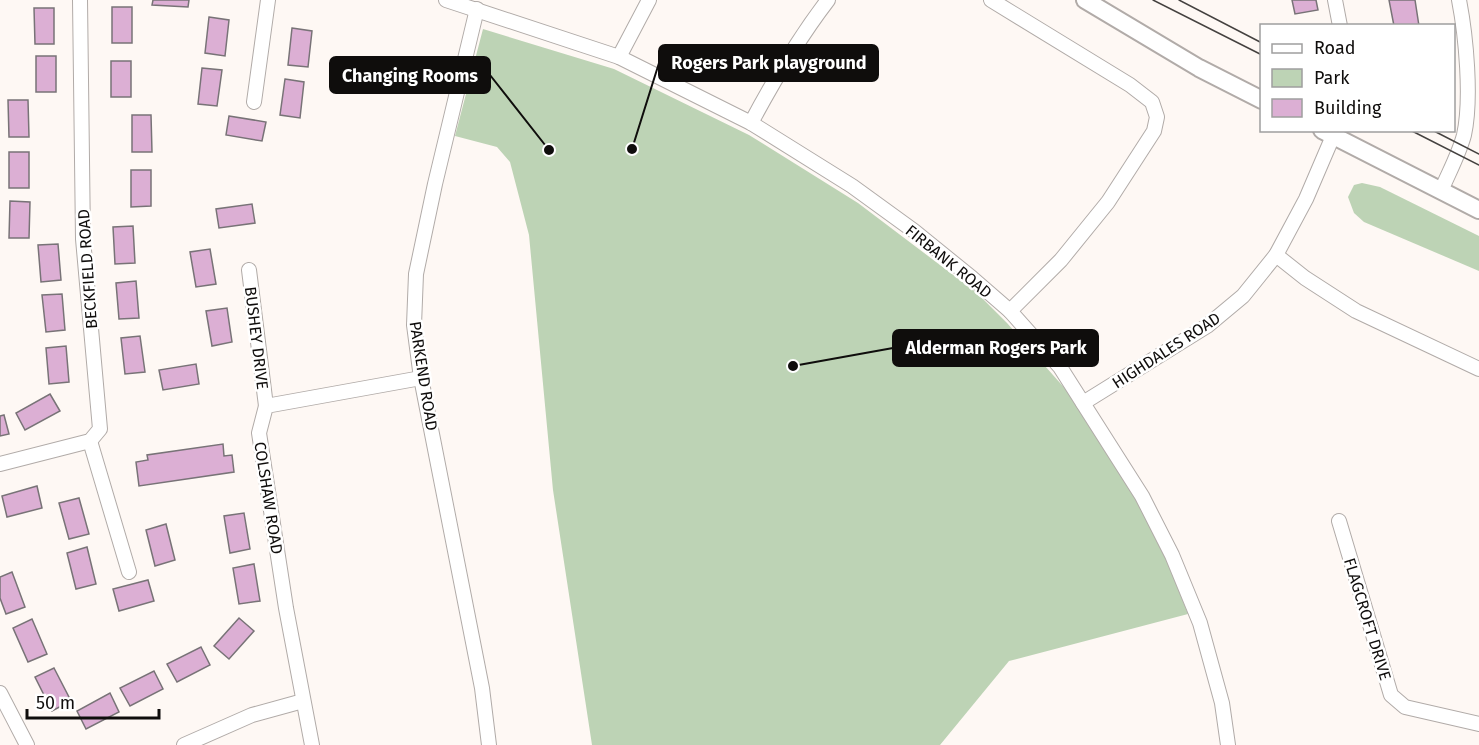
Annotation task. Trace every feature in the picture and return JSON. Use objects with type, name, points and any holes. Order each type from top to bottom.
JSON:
[{"type":"street","name":"BECKFIELD ROAD","points":[[80,0],[83,239],[100,429],[90,441]]},
{"type":"street","points":[[255,102],[268,0]]},
{"type":"street","name":"FIRBANK ROAD","points":[[446,0],[619,57],[751,123],[852,186],[914,231],[1010,312],[1060,367],[1142,496],[1172,555],[1200,623],[1222,703],[1228,745]]},
{"type":"street","points":[[619,57],[649,0]]},
{"type":"street","points":[[751,123],[807,27],[828,0]]},
{"type":"street","points":[[992,0],[1130,85],[1152,102],[1157,117],[1154,131],[1108,202],[1061,260],[1010,312]]},
{"type":"street","points":[[1085,0],[1199,68],[1260,99]]},
{"type":"street","points":[[1335,0],[1340,24]]},
{"type":"street","points":[[1441,191],[1456,155],[1472,128],[1464,23],[1459,0]]},
{"type":"street","name":"PARKEND ROAD","points":[[477,9],[416,274],[414,325],[421,378],[481,684],[489,745]]},
{"type":"street","points":[[1327,133],[1479,210]]},
{"type":"street","name":"HIGHDALES ROAD","points":[[1083,403],[1207,326],[1243,296],[1276,255],[1306,199],[1327,133]]},
{"type":"street","points":[[1276,255],[1305,278],[1356,311],[1479,369]]},
{"type":"street","name":"BUSHEY DRIVE","points":[[249,270],[266,406]]},
{"type":"street","points":[[266,406],[421,378]]},
{"type":"street","name":"COLSHAW ROAD","points":[[266,406],[259,433],[286,608],[312,745]]},
{"type":"street","points":[[0,464],[90,441],[129,572]]},
{"type":"street","name":"FLAGCROFT DRIVE","points":[[1339,521],[1391,694],[1405,707],[1479,724]]},
{"type":"street","points":[[0,693],[27,745]]},
{"type":"street","points":[[184,745],[252,715],[303,701]]},
{"type":"green space","points":[[483,29],[614,69],[749,135],[858,203],[977,293],[1007,323],[1076,401],[1153,526],[1188,614],[1009,661],[940,745],[592,745],[553,490],[529,235],[510,162],[497,147],[455,136]]},
{"type":"green space","points":[[1362,183],[1380,187],[1479,236],[1479,271],[1364,222],[1354,213],[1348,197],[1354,185]]},
{"type":"building","points":[[153,0],[189,0],[188,7],[152,5]]},
{"type":"building","points":[[1292,0],[1316,0],[1318,10],[1295,14]]},
{"type":"building","points":[[1389,0],[1415,0],[1419,24],[1394,24]]},
{"type":"building","points":[[112,7],[132,7],[132,43],[112,43]]},
{"type":"building","points":[[34,8],[54,8],[54,44],[35,44]]},
{"type":"building","points":[[209,17],[229,20],[225,56],[205,53]]},
{"type":"building","points":[[292,28],[312,31],[308,67],[288,65]]},
{"type":"building","points":[[36,56],[56,56],[56,92],[36,92]]},
{"type":"building","points":[[111,61],[131,61],[131,97],[111,97]]},
{"type":"building","points":[[202,68],[222,70],[217,106],[198,104]]},
{"type":"building","points":[[285,79],[304,82],[300,118],[280,115]]},
{"type":"building","points":[[8,100],[28,100],[29,137],[9,137]]},
{"type":"building","points":[[132,115],[151,115],[152,152],[132,152]]},
{"type":"building","points":[[229,116],[266,122],[262,141],[226,135]]},
{"type":"building","points":[[9,152],[29,152],[29,188],[9,188]]},
{"type":"building","points":[[131,170],[151,170],[151,206],[131,207]]},
{"type":"building","points":[[10,201],[30,202],[29,238],[9,238]]},
{"type":"building","points":[[252,204],[255,223],[219,228],[216,209]]},
{"type":"building","points":[[133,226],[135,263],[115,264],[113,227]]},
{"type":"building","points":[[58,244],[61,280],[41,282],[38,245]]},
{"type":"building","points":[[210,249],[216,284],[196,287],[190,252]]},
{"type":"building","points":[[136,281],[139,318],[119,319],[116,283]]},
{"type":"building","points":[[62,294],[65,330],[46,332],[42,295]]},
{"type":"building","points":[[227,308],[232,342],[212,346],[206,311]]},
{"type":"building","points":[[140,336],[145,372],[125,374],[121,338]]},
{"type":"building","points":[[66,346],[69,382],[49,384],[46,348]]},
{"type":"building","points":[[196,364],[199,384],[163,390],[159,370]]},
{"type":"building","points":[[50,394],[60,411],[25,430],[16,413]]},
{"type":"building","points":[[4,415],[9,434],[0,436],[0,416]]},
{"type":"building","points":[[223,444],[224,456],[232,455],[234,472],[139,486],[136,462],[148,460],[147,455]]},
{"type":"building","points":[[37,486],[42,508],[7,517],[2,496]]},
{"type":"building","points":[[79,498],[89,534],[69,539],[59,503]]},
{"type":"building","points":[[244,513],[250,549],[230,553],[224,516]]},
{"type":"building","points":[[166,524],[175,560],[155,566],[146,530]]},
{"type":"building","points":[[87,547],[96,584],[76,589],[67,553]]},
{"type":"building","points":[[254,564],[260,601],[239,604],[233,568]]},
{"type":"building","points":[[12,572],[25,607],[6,614],[0,598],[0,577]]},
{"type":"building","points":[[148,580],[154,601],[119,611],[113,589]]},
{"type":"building","points":[[239,618],[254,631],[229,659],[214,646]]},
{"type":"building","points":[[32,619],[47,654],[28,662],[13,628]]},
{"type":"building","points":[[201,647],[210,665],[177,682],[167,664]]},
{"type":"building","points":[[54,668],[71,701],[52,711],[35,677]]},
{"type":"building","points":[[154,671],[163,689],[130,706],[120,688]]},
{"type":"building","points":[[110,693],[119,712],[86,729],[77,711]]},
{"type":"tram line","points":[[1153,0],[1260,54]]},
{"type":"tram line","points":[[1179,0],[1260,42]]},
{"type":"tram line","points":[[1414,132],[1479,165]]},
{"type":"tram line","points":[[1436,132],[1479,154]]},
{"type":"place","name":"Rogers Park playground","points":[[632,149]]},
{"type":"place","name":"Changing Rooms","points":[[549,150]]},
{"type":"place","name":"Alderman Rogers Park","points":[[793,366]]}]
